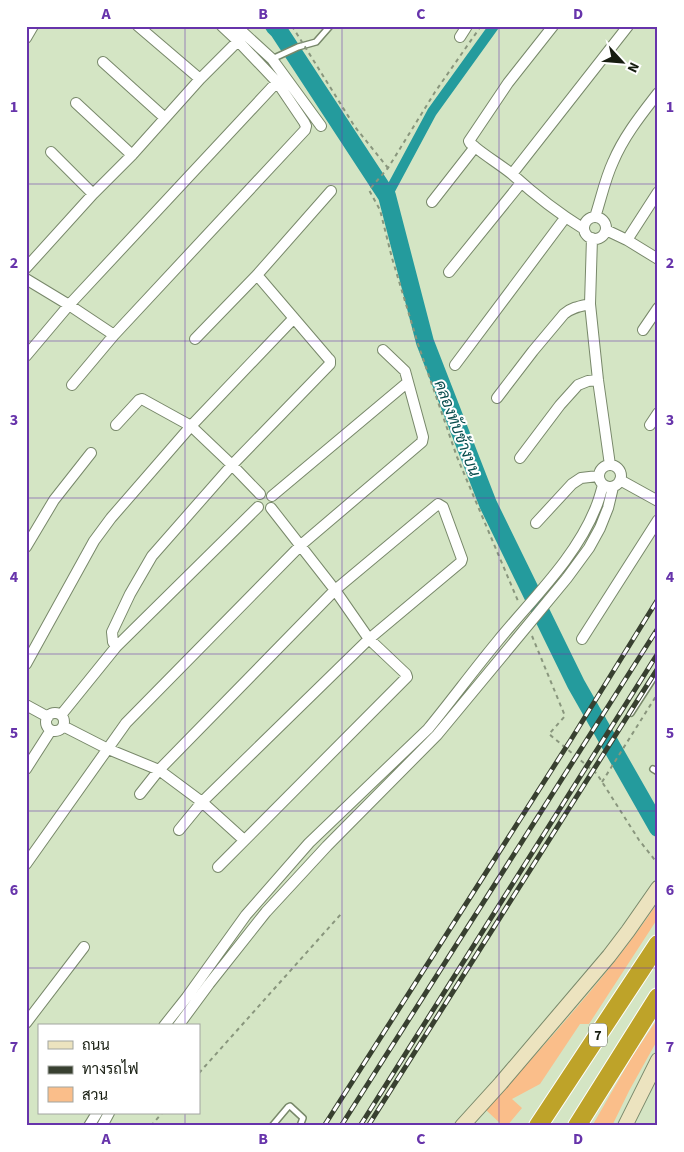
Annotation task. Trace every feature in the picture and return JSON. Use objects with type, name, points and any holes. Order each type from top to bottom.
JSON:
[{"type":"highway","name":"7","points":[[538,1126],[658,944]]},
{"type":"highway","name":"7","points":[[577,1126],[658,997]]},
{"type":"main road","points":[[462,1126],[609,956],[658,888]]},
{"type":"main road","points":[[625,1126],[658,1060]]},
{"type":"street","points":[[26,38],[33,26]]},
{"type":"street","points":[[72,385],[114,335],[306,126],[277,82],[222,26]]},
{"type":"street","points":[[236,26],[276,57],[322,126]]},
{"type":"street","points":[[460,37],[467,26]]},
{"type":"street","points":[[553,26],[508,83],[470,143],[512,174],[565,218],[584,229]]},
{"type":"street","points":[[512,174],[628,26]]},
{"type":"street","points":[[140,27],[200,79]]},
{"type":"street","points":[[26,268],[200,79],[238,41]]},
{"type":"street","points":[[103,62],[164,118]]},
{"type":"street","points":[[26,356],[69,305],[277,82]]},
{"type":"street","points":[[595,217],[613,162],[638,118],[658,93]]},
{"type":"street","points":[[76,103],[132,155]]},
{"type":"street","points":[[432,202],[475,147]]},
{"type":"street","points":[[51,152],[93,194]]},
{"type":"street","points":[[449,272],[521,183]]},
{"type":"street","points":[[195,339],[256,275],[330,191]]},
{"type":"street","points":[[627,240],[658,192]]},
{"type":"street","points":[[595,217],[601,219],[605,224],[606,230],[598,238],[592,238],[586,235],[584,229],[585,223],[595,217]]},
{"type":"street","points":[[455,365],[565,218]]},
{"type":"street","points":[[606,230],[658,259]]},
{"type":"street","points":[[592,238],[590,304],[610,465]]},
{"type":"street","points":[[116,647],[113,642],[112,632],[130,594],[152,556],[232,465],[330,364],[330,360],[256,275]]},
{"type":"street","points":[[26,279],[114,335]]},
{"type":"street","points":[[497,398],[564,314],[568,310],[590,304]]},
{"type":"street","points":[[643,330],[658,308]]},
{"type":"street","points":[[26,664],[94,541],[111,518],[191,426],[294,318]]},
{"type":"street","points":[[26,864],[126,723],[301,545],[422,442],[423,438],[405,371],[383,350]]},
{"type":"street","points":[[520,458],[560,405],[578,385],[598,380]]},
{"type":"street","points":[[272,496],[408,382]]},
{"type":"street","points":[[116,425],[142,399],[191,426],[260,494]]},
{"type":"street","points":[[650,425],[658,413]]},
{"type":"street","points":[[26,546],[54,500],[91,453]]},
{"type":"street","points":[[166,1024],[205,981],[266,912],[327,846],[437,735],[448,713],[497,642],[575,547],[608,482],[620,473],[617,467],[604,466],[600,470],[608,482],[608,508],[589,548],[567,578],[503,654],[448,713],[428,729],[316,836],[246,915],[205,981],[179,1024]]},
{"type":"street","points":[[536,523],[572,484],[581,478],[608,482],[658,502]]},
{"type":"street","points":[[266,492],[272,496],[274,502],[271,508],[264,510],[258,507],[256,502],[260,494],[266,492]]},
{"type":"street","points":[[140,794],[159,770],[336,590],[438,504],[444,507],[462,559],[461,562],[369,639],[202,802],[179,830]]},
{"type":"street","points":[[61,715],[116,647],[258,507]]},
{"type":"street","points":[[218,867],[407,677],[369,639],[336,590],[271,508]]},
{"type":"street","points":[[582,639],[658,520]]},
{"type":"street","points":[[557,570],[567,578]]},
{"type":"street","points":[[26,705],[48,717]]},
{"type":"street","points":[[53,713],[61,715],[64,719],[63,726],[58,730],[51,730],[46,720],[53,713]]},
{"type":"street","points":[[63,726],[108,749],[159,770],[202,802],[244,840]]},
{"type":"street","points":[[26,769],[51,730]]},
{"type":"street","points":[[316,836],[327,846]]},
{"type":"street","points":[[26,1023],[84,947]]},
{"type":"street","points":[[89,1126],[96,1114]]},
{"type":"street","points":[[102,1126],[108,1114]]},
{"type":"lane","points":[[276,57],[298,47],[316,42],[330,26]]},
{"type":"lane","points":[[631,713],[658,671]]},
{"type":"lane","points":[[272,1126],[290,1106],[303,1118],[300,1126]]},
{"type":"path","points":[[292,26],[355,127],[388,168]]},
{"type":"path","points":[[481,26],[434,92],[388,168],[368,190],[380,210],[392,258],[418,344],[454,448],[519,603]]},
{"type":"path","points":[[530,630],[565,716],[549,734],[597,774],[639,840],[658,864]]},
{"type":"path","points":[[602,782],[658,693]]},
{"type":"path","points":[[200,1071],[341,914]]},
{"type":"path","points":[[151,1126],[161,1114]]},
{"type":"green space","points":[[658,902],[658,918],[589,1024],[580,1024],[540,1084],[512,1099],[522,1108],[507,1126],[503,1126],[486,1110],[597,983],[639,930]]},
{"type":"green space","points":[[658,1018],[658,1039],[612,1126],[592,1126],[632,1057]]},
{"type":"waterway","name":"คลองทับช้างบน","points":[[274,26],[387,196],[425,342],[488,504],[576,684],[658,828]]},
{"type":"waterway","points":[[387,196],[432,112],[494,26]]},
{"type":"railway","points":[[324,1126],[572,738],[658,599]]},
{"type":"railway","points":[[341,1126],[658,628]]},
{"type":"railway","points":[[360,1126],[658,653]]},
{"type":"railway","points":[[368,1126],[658,668]]}]
